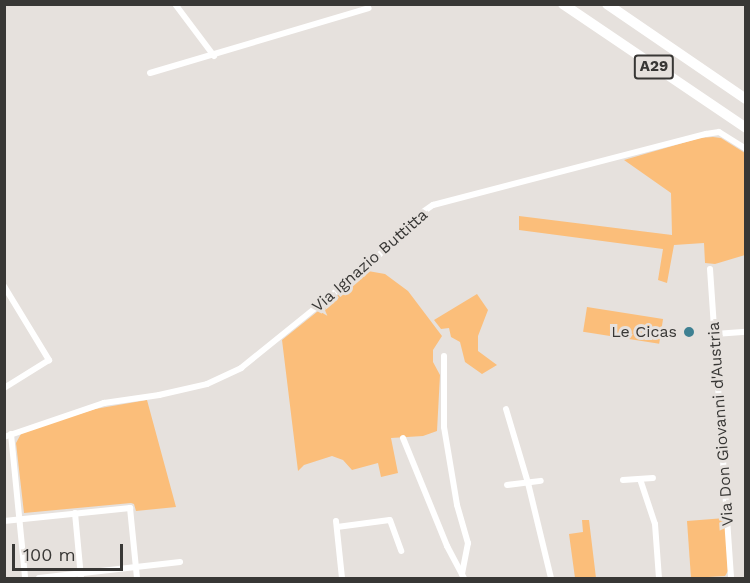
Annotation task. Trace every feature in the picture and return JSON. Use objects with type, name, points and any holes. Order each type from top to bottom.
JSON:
[{"type":"highway","name":"A29","points":[[563,4],[746,128]]},
{"type":"highway","name":"A29","points":[[607,4],[746,99]]},
{"type":"street","points":[[175,4],[214,56]]},
{"type":"street","points":[[150,73],[214,56],[369,8]]},
{"type":"street","name":"Via Ignazio Buttitta","points":[[8,436],[104,403],[159,395],[207,384],[241,368],[370,264],[420,214],[434,206],[554,172],[719,132],[746,149]]},
{"type":"street","name":"Via Don Giovanni d'Austria","points":[[710,269],[731,579]]},
{"type":"street","points":[[4,286],[49,360],[4,388]]},
{"type":"street","points":[[715,334],[746,332]]},
{"type":"street","points":[[444,356],[444,427],[457,505],[468,543],[463,577]]},
{"type":"street","points":[[506,409],[528,483],[551,579]]},
{"type":"street","points":[[8,436],[26,579]]},
{"type":"street","points":[[403,438],[447,546],[463,577]]},
{"type":"street","points":[[623,480],[652,478]]},
{"type":"street","points":[[640,479],[655,524],[658,579]]},
{"type":"street","points":[[507,485],[542,481]]},
{"type":"street","points":[[4,521],[130,508],[137,579]]},
{"type":"street","points":[[75,513],[81,576]]},
{"type":"street","points":[[342,579],[336,524],[390,520],[401,551]]},
{"type":"street","points":[[39,579],[81,576],[180,562]]},
{"type":"shaded area","points":[[700,138],[721,138],[745,153],[745,255],[715,264],[705,263],[704,243],[674,245],[667,283],[658,280],[663,249],[519,230],[519,216],[672,235],[671,193],[624,160]]},
{"type":"shaded area","points":[[368,271],[385,274],[408,291],[442,336],[433,350],[433,362],[440,375],[437,431],[423,436],[391,438],[398,473],[381,477],[378,463],[352,470],[343,460],[332,456],[304,465],[298,471],[282,340]]},
{"type":"shaded area","points":[[477,294],[488,310],[478,336],[478,351],[497,365],[482,374],[465,362],[460,342],[451,337],[449,328],[441,329],[434,320]]},
{"type":"shaded area","points":[[587,307],[663,319],[659,344],[583,332]]},
{"type":"shaded area","points":[[147,400],[176,507],[136,511],[134,504],[131,503],[24,513],[16,443],[22,432],[95,409]]},
{"type":"shaded area","points":[[725,518],[728,571],[725,576],[691,578],[687,521]]},
{"type":"shaded area","points":[[582,520],[589,520],[596,578],[575,578],[569,534],[583,532]]},
{"type":"place","name":"Le Cicas","points":[[689,332]]}]
